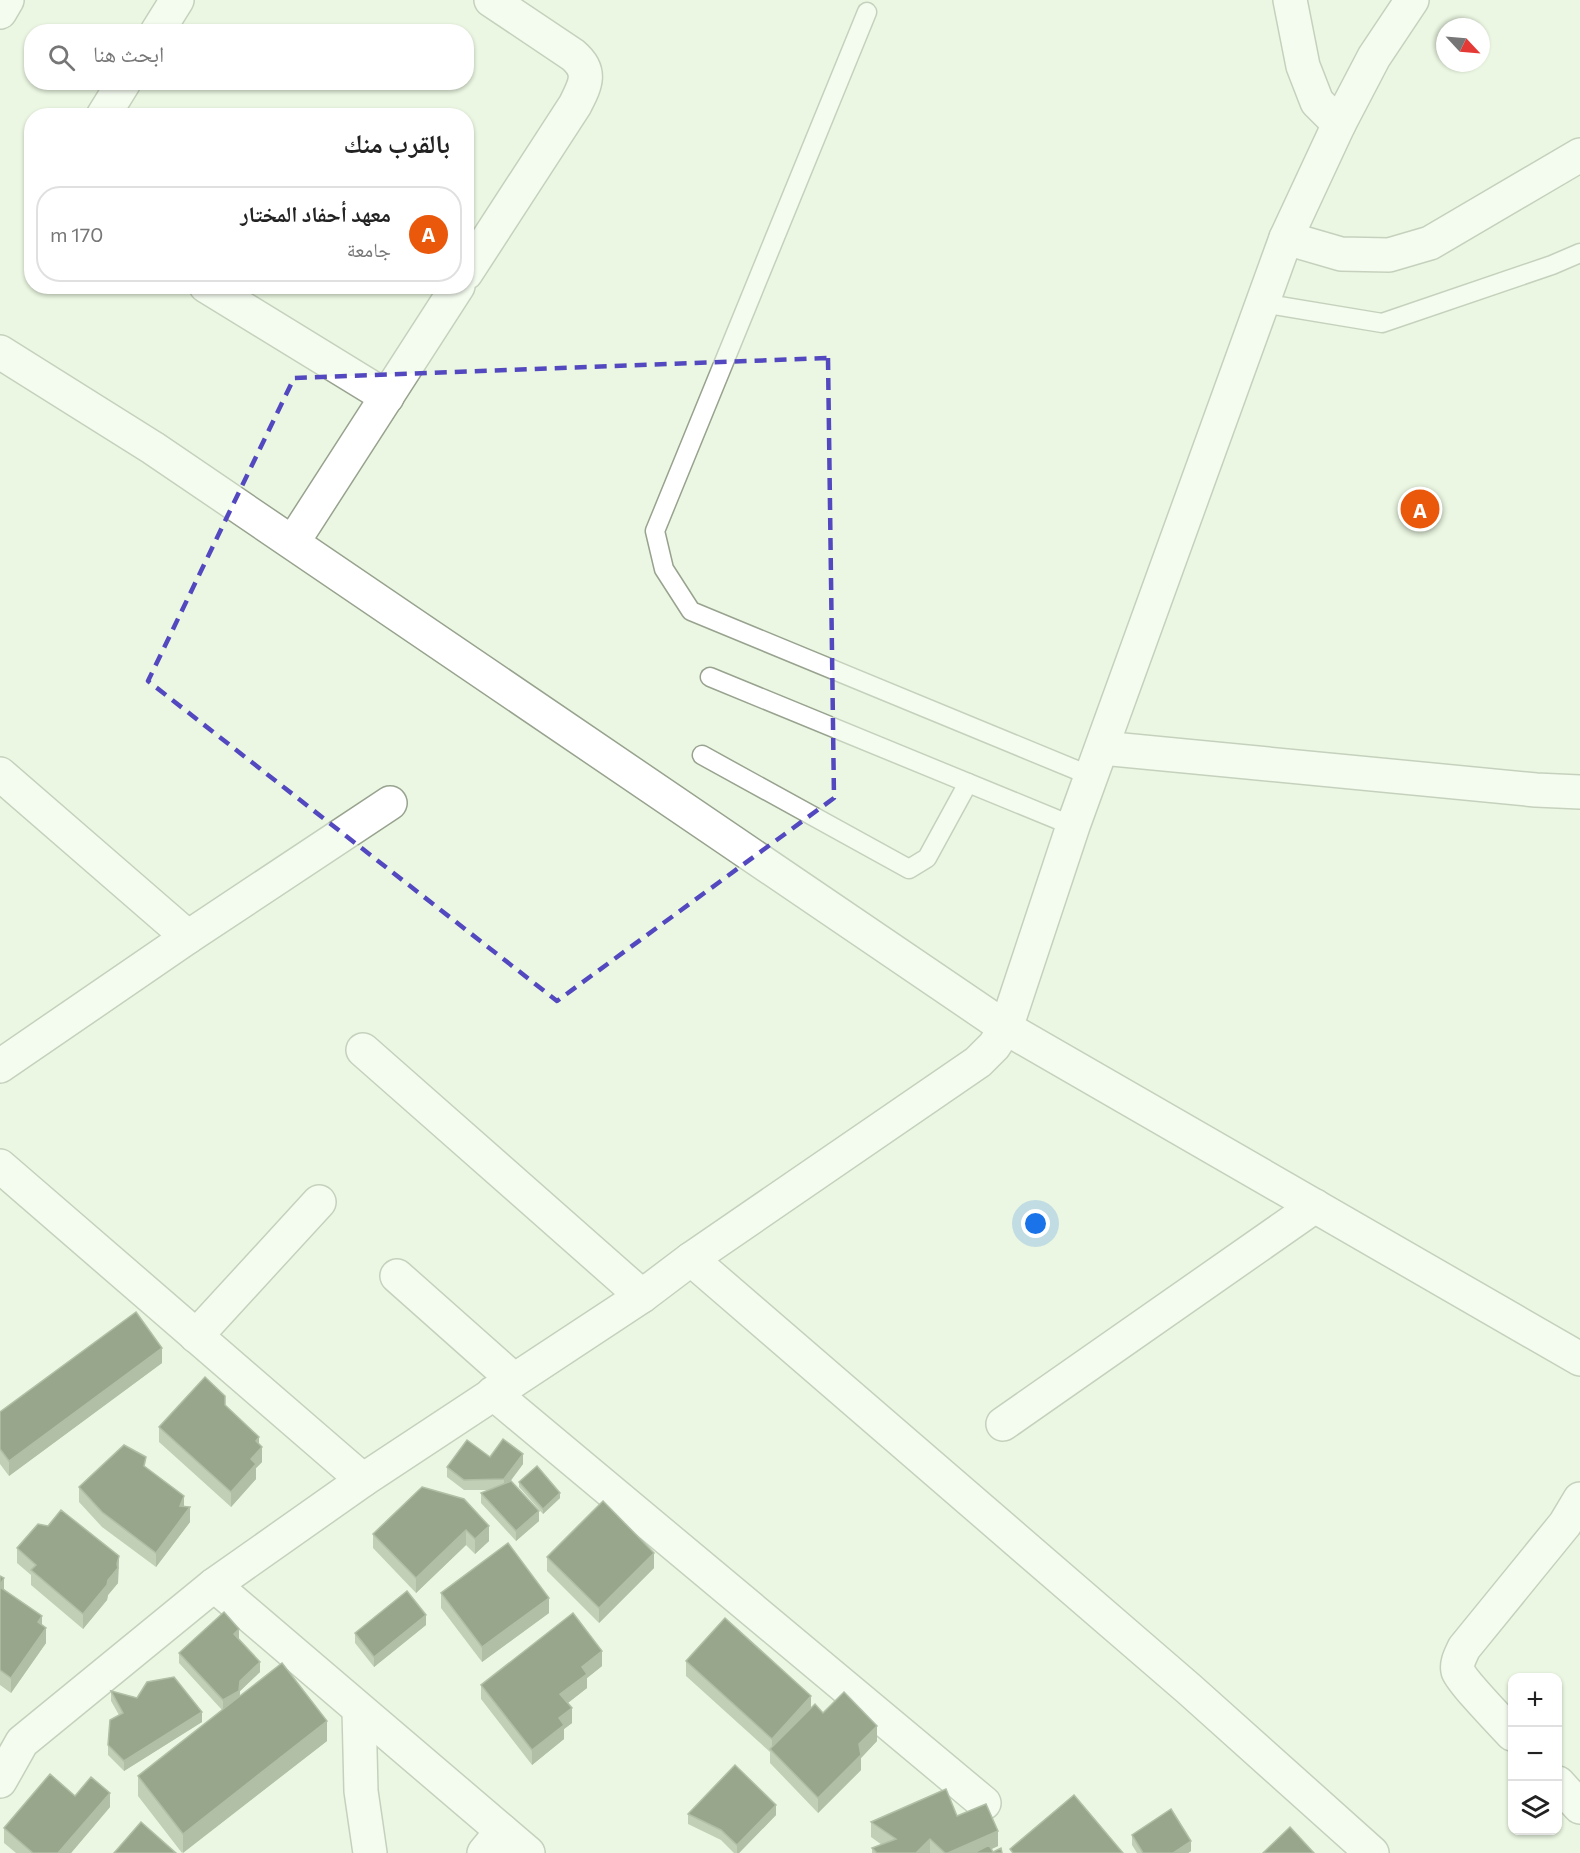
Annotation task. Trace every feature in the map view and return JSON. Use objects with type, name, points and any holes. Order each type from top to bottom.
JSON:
[{"type":"street","points":[[0,12],[8,0]]},
{"type":"street","points":[[162,24],[177,0]]},
{"type":"street","points":[[474,261],[575,105],[585,83],[586,70],[583,63],[573,55],[491,0]]},
{"type":"street","points":[[1290,0],[1303,66],[1317,102],[1339,124]]},
{"type":"street","points":[[0,1781],[22,1742],[214,1586],[363,1480],[642,1296],[691,1259],[978,1062],[994,1046],[1006,1028],[1073,826],[1286,238],[1339,124],[1374,57],[1412,0]]},
{"type":"street","points":[[1286,238],[1341,254],[1389,255],[1430,243],[1580,155]]},
{"type":"street","points":[[219,294],[387,397]]},
{"type":"street","points":[[293,542],[453,294]]},
{"type":"street","points":[[0,352],[153,448],[293,542],[1006,1028],[1580,1359]]},
{"type":"street","points":[[1096,762],[1580,792]]},
{"type":"street","points":[[0,774],[188,937]]},
{"type":"street","points":[[0,1066],[188,937],[390,803]]},
{"type":"street","points":[[363,1050],[642,1296]]},
{"type":"street","points":[[0,1166],[363,1480]]},
{"type":"street","points":[[196,1336],[319,1202]]},
{"type":"street","points":[[1003,1424],[1315,1206]]},
{"type":"street","points":[[691,1259],[1189,1689],[1372,1853]]},
{"type":"street","points":[[397,1276],[504,1386],[984,1803]]},
{"type":"street","points":[[1508,1729],[1458,1671],[1459,1659],[1464,1648],[1565,1524],[1580,1499]]},
{"type":"street","points":[[214,1586],[359,1710],[493,1842],[528,1853]]},
{"type":"street","points":[[359,1710],[362,1791],[370,1853]]},
{"type":"street","points":[[1562,1788],[1580,1807]]},
{"type":"lane","points":[[867,12],[655,531],[664,569],[691,611],[1096,762]]},
{"type":"lane","points":[[1262,303],[1382,323],[1552,265],[1580,253]]},
{"type":"lane","points":[[710,677],[1073,826]]},
{"type":"lane","points":[[702,755],[909,869],[927,858],[968,783]]},
{"type":"highlighted area","points":[[828,358],[834,798],[557,1001],[148,681],[294,378]]},
{"type":"building","points":[[136,1312],[162,1348],[9,1461],[0,1449],[0,1412]]},
{"type":"building","points":[[205,1377],[225,1396],[225,1405],[259,1437],[256,1441],[262,1447],[251,1459],[256,1464],[231,1492],[159,1427]]},
{"type":"building","points":[[503,1439],[523,1454],[504,1479],[464,1480],[447,1467],[467,1440],[490,1457]]},
{"type":"building","points":[[124,1445],[146,1457],[144,1466],[184,1496],[180,1506],[190,1507],[156,1553],[102,1512],[79,1487]]},
{"type":"building","points":[[537,1466],[560,1493],[543,1509],[519,1482]]},
{"type":"building","points":[[511,1481],[539,1511],[516,1531],[481,1493]]},
{"type":"building","points":[[422,1487],[464,1499],[489,1526],[475,1539],[466,1530],[416,1578],[373,1534]]},
{"type":"building","points":[[603,1501],[654,1553],[599,1608],[547,1557]]},
{"type":"building","points":[[61,1510],[119,1556],[118,1568],[83,1614],[31,1570],[36,1565],[17,1548],[38,1524],[48,1526]]},
{"type":"building","points":[[508,1543],[549,1598],[482,1647],[441,1593]]},
{"type":"building","points":[[0,1587],[42,1616],[38,1622],[46,1628],[11,1678],[0,1670]]},
{"type":"building","points":[[407,1591],[426,1615],[374,1657],[355,1633]]},
{"type":"building","points":[[224,1612],[239,1629],[234,1634],[260,1662],[240,1681],[239,1691],[223,1700],[179,1653]]},
{"type":"building","points":[[573,1613],[602,1651],[582,1667],[587,1674],[560,1694],[572,1708],[559,1718],[564,1725],[532,1750],[481,1685]]},
{"type":"building","points":[[725,1618],[811,1696],[772,1739],[686,1661]]},
{"type":"building","points":[[282,1663],[327,1721],[183,1834],[138,1776]]},
{"type":"building","points":[[174,1677],[202,1712],[124,1761],[108,1745],[110,1720],[123,1713],[111,1691],[137,1698],[147,1682]]},
{"type":"building","points":[[844,1692],[877,1726],[859,1744],[861,1755],[818,1798],[770,1749],[815,1704],[823,1713]]},
{"type":"building","points":[[735,1765],[776,1805],[737,1845],[721,1830],[688,1814]]},
{"type":"building","points":[[50,1774],[75,1796],[91,1777],[110,1793],[58,1853],[33,1853],[4,1828]]},
{"type":"building","points":[[946,1789],[957,1816],[986,1804],[998,1831],[948,1853],[945,1853],[930,1839],[916,1853],[877,1853],[872,1848],[896,1839],[871,1822]]},
{"type":"building","points":[[1074,1795],[1123,1853],[1013,1853],[1010,1849]]},
{"type":"building","points":[[1171,1809],[1191,1841],[1173,1853],[1143,1853],[1132,1835]]},
{"type":"building","points":[[141,1822],[176,1853],[114,1853]]},
{"type":"building","points":[[1290,1827],[1314,1853],[1263,1853]]},
{"type":"building","points":[[989,1845],[993,1852],[1001,1848],[1002,1853],[974,1853]]},
{"type":"place","name":"معهد أحفاد المختار","points":[[1420,509]]}]
